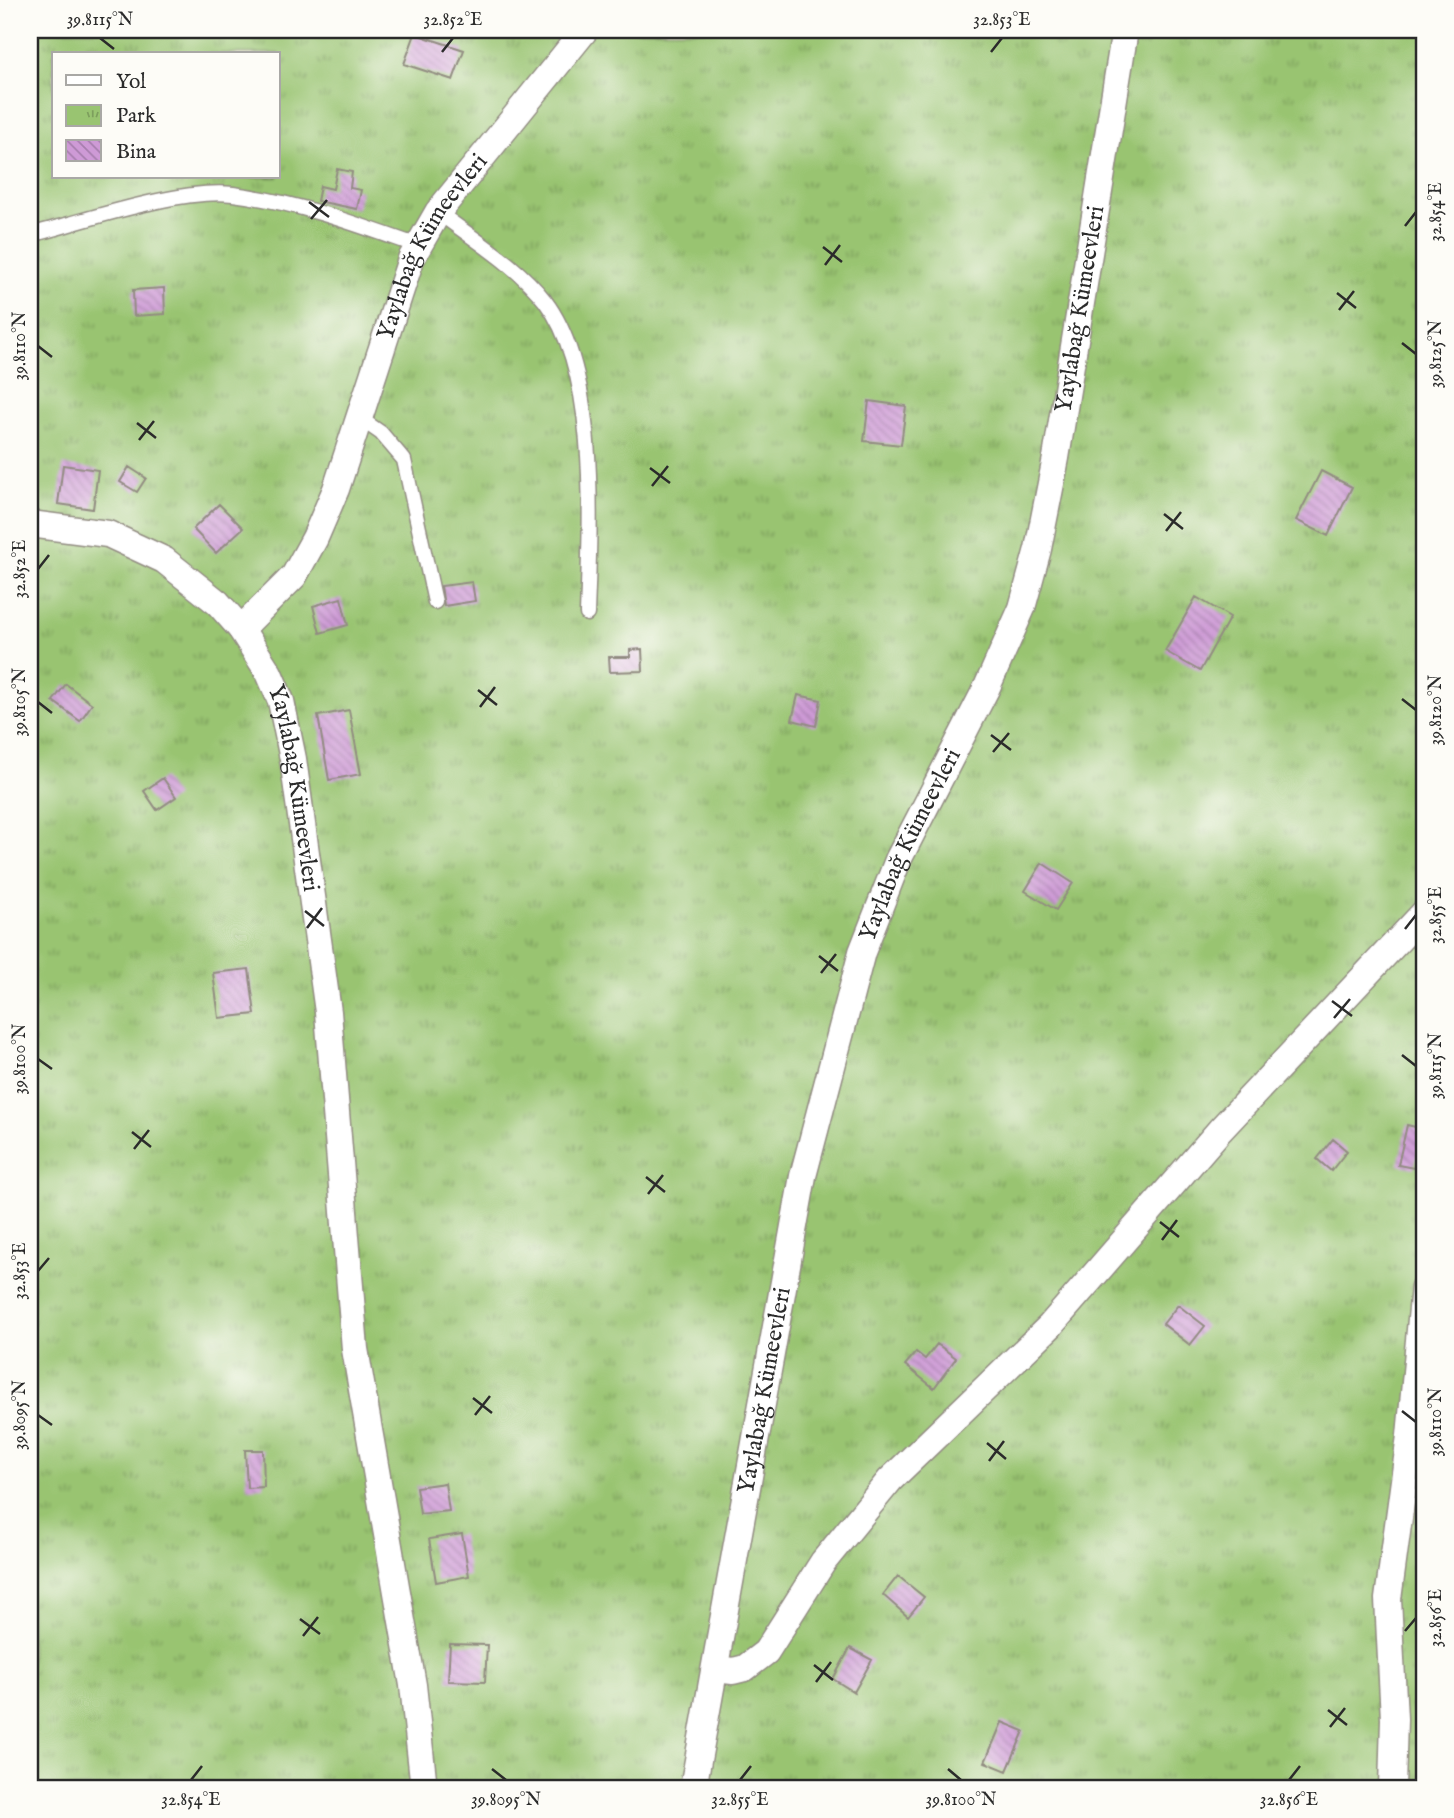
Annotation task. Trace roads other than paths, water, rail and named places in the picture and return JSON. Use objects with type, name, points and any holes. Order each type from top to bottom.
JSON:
[{"type":"street","name":"Yaylabağ Kümeevleri","points":[[241,629],[294,576],[310,547],[336,489],[358,417],[418,246],[438,212],[585,30]]},
{"type":"street","name":"Yaylabağ Kümeevleri","points":[[693,1788],[803,1176],[862,953],[898,860],[987,687],[1012,630],[1038,549],[1056,458],[1125,30]]},
{"type":"street","name":"Yaylabağ Kümeevleri","points":[[30,524],[108,534],[137,546],[192,580],[241,629],[269,673],[288,730],[326,1001],[355,1349],[412,1685],[424,1788]]},
{"type":"street","points":[[715,1669],[733,1671],[745,1668],[766,1652],[824,1562],[890,1480],[1050,1326],[1220,1130],[1424,914]]},
{"type":"street","points":[[1392,1788],[1394,1718],[1388,1600],[1410,1436],[1424,1287]]},
{"type":"lane","points":[[30,235],[168,200],[232,194],[329,215],[418,246]]},
{"type":"lane","points":[[438,212],[527,281],[544,300],[569,343],[581,390],[590,517],[587,614]]},
{"type":"lane","points":[[358,417],[381,433],[404,460],[435,602]]}]
